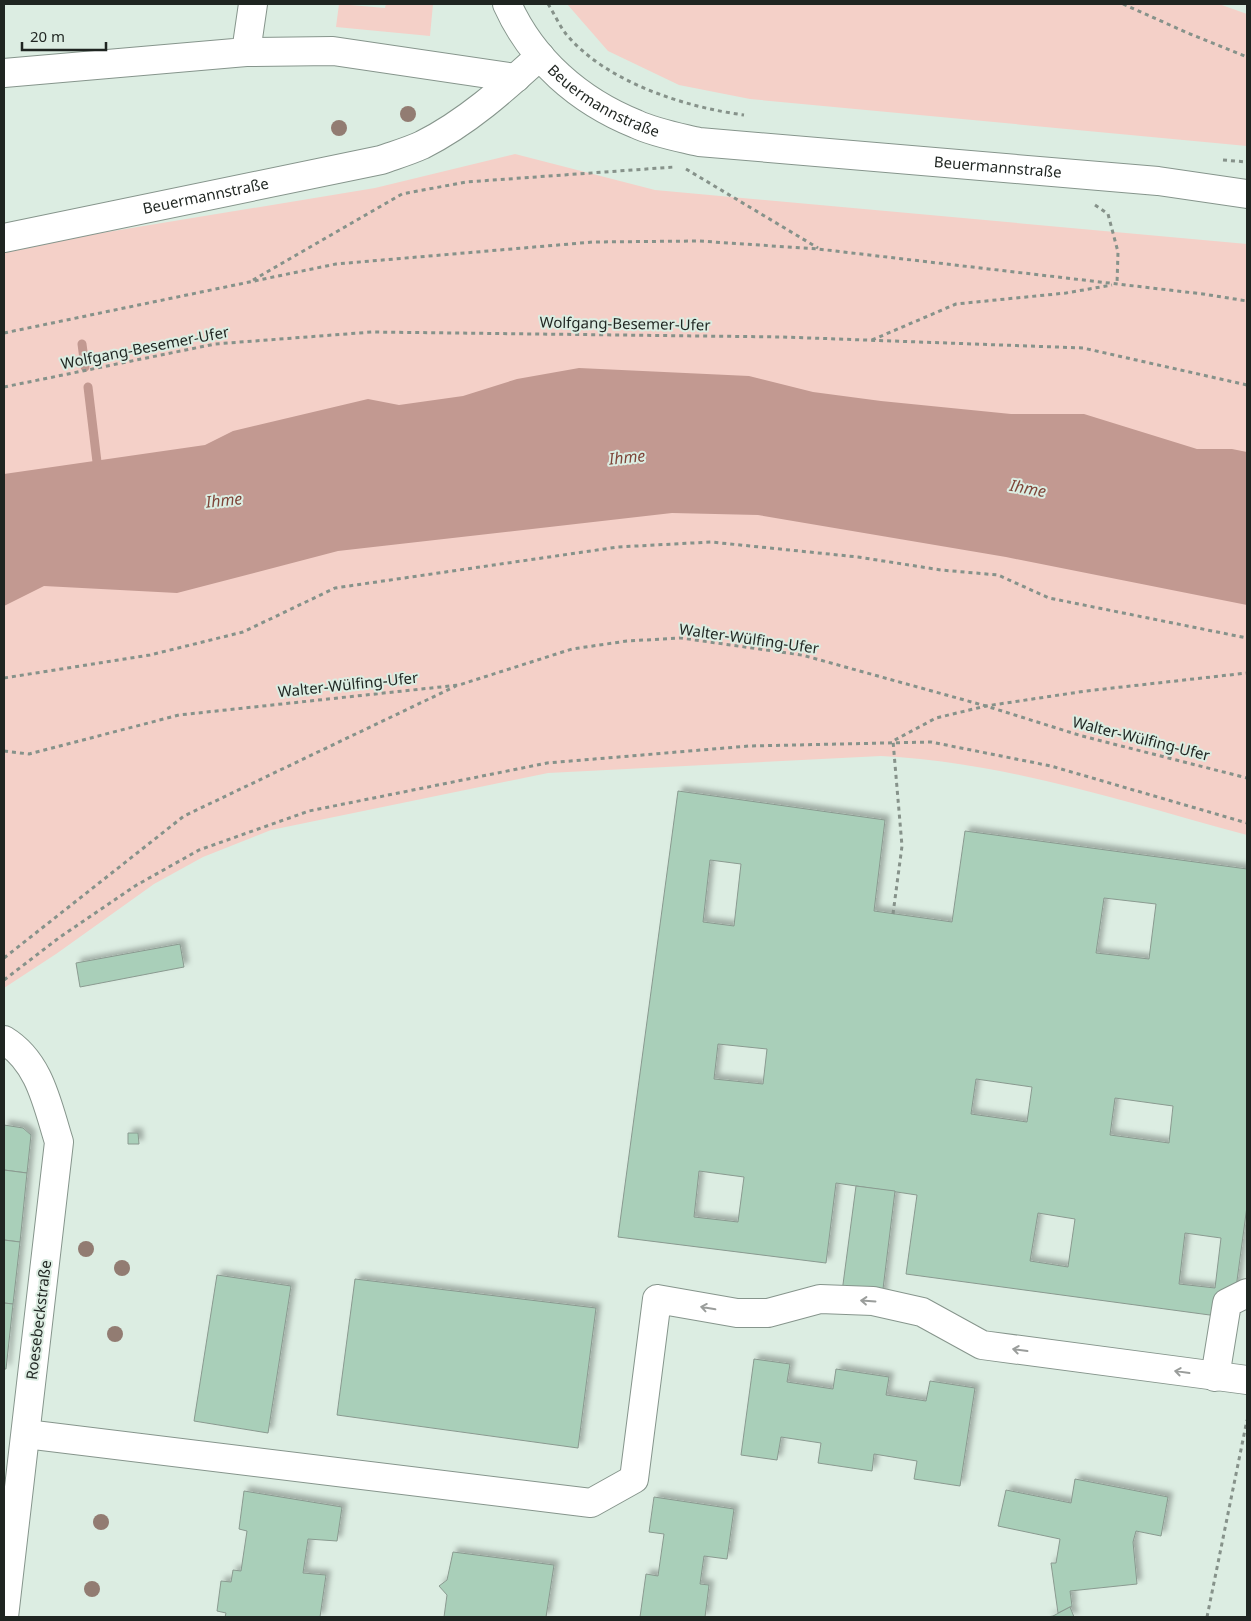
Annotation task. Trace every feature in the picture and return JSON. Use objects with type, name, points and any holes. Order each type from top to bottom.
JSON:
[{"type":"street","points":[[246,52],[253,4]]},
{"type":"street","points":[[507,4],[518,28],[540,56]]},
{"type":"street","points":[[4,72],[246,52],[333,51],[516,78]]},
{"type":"street","name":"Beuermannstraße","points":[[4,238],[382,160],[421,146],[456,126],[516,78],[540,56],[560,78],[595,105],[637,125],[699,142],[1158,181],[1247,194]]},
{"type":"street","name":"Roesebeckstraße","points":[[4,1040],[15,1047],[39,1078],[59,1142],[4,1617]]},
{"type":"street","points":[[1215,1377],[1227,1303],[1247,1293]]},
{"type":"street","points":[[26,1434],[591,1503],[634,1478],[656,1299],[737,1314],[768,1313],[820,1299],[873,1300],[922,1312],[982,1345],[1247,1380]]},
{"type":"path","points":[[548,4],[566,33],[590,56],[631,82],[681,102],[752,116]]},
{"type":"path","points":[[1123,4],[1247,57]]},
{"type":"path","points":[[1217,159],[1247,162]]},
{"type":"path","points":[[250,282],[402,194],[466,182],[681,166],[818,248]]},
{"type":"path","points":[[1093,204],[1108,214],[1118,252],[1117,284]]},
{"type":"path","points":[[4,333],[336,264],[594,242],[699,241],[818,248],[1247,301]]},
{"type":"path","points":[[869,341],[956,304],[1066,293],[1117,284]]},
{"type":"path","name":"Wolfgang-Besemer-Ufer","points":[[4,387],[215,344],[372,332],[783,337],[1083,348],[1247,385]]},
{"type":"path","points":[[4,678],[150,655],[243,632],[335,588],[618,547],[711,542],[858,557],[941,570],[998,575],[1049,598],[1247,638]]},
{"type":"path","name":"Walter-Wülfing-Ufer","points":[[4,751],[29,754],[179,715],[459,685],[572,650],[627,641],[681,638],[802,655],[986,706],[1082,736],[1247,778]]},
{"type":"path","points":[[893,741],[936,718],[986,706],[1086,691],[1247,673]]},
{"type":"path","points":[[4,958],[184,816],[459,685]]},
{"type":"path","points":[[893,741],[902,846],[894,914]]},
{"type":"path","points":[[4,980],[60,937],[135,886],[198,850],[309,811],[547,763],[749,746],[893,741],[931,742],[1051,766],[1247,824]]},
{"type":"path","points":[[1207,1617],[1247,1420]]},
{"type":"shaded area","points":[[339,4],[385,8],[386,4],[433,4],[430,36],[336,27]]},
{"type":"shaded area","points":[[567,4],[1219,4],[1247,14],[1247,146],[750,99],[679,85],[608,51]]},
{"type":"shaded area","points":[[515,154],[655,190],[1247,244],[1247,835],[1020,775],[928,760],[881,756],[548,773],[271,830],[203,857],[154,884],[56,954],[4,988],[4,249],[375,188]]},
{"type":"water","name":"Ihme","points":[[579,368],[749,376],[813,392],[881,401],[1011,414],[1084,414],[1197,449],[1232,449],[1247,452],[1247,605],[1006,557],[758,515],[672,513],[338,551],[177,593],[44,586],[4,606],[4,474],[205,445],[233,431],[368,399],[399,405],[463,396],[517,379]]},
{"type":"building","points":[[678,791],[885,820],[874,911],[952,922],[965,831],[1247,869],[1247,1206],[1232,1318],[906,1274],[917,1195],[836,1183],[826,1263],[618,1237]],"holes":[[[710,860],[741,864],[734,926],[703,922]],[[1104,898],[1156,904],[1149,959],[1096,953]],[[718,1044],[767,1049],[763,1084],[714,1079]],[[976,1079],[1032,1087],[1027,1122],[971,1114]],[[1115,1098],[1173,1106],[1169,1143],[1110,1135]],[[699,1171],[744,1177],[738,1222],[694,1217]],[[1038,1213],[1075,1219],[1068,1267],[1030,1261]],[[1185,1233],[1221,1238],[1215,1288],[1179,1284]]]},
{"type":"building","points":[[180,944],[184,967],[80,987],[76,963]]},
{"type":"building","points":[[4,1125],[23,1128],[31,1135],[27,1173],[4,1170]]},
{"type":"building","points":[[128,1133],[138,1133],[139,1144],[128,1144]]},
{"type":"building","points":[[4,1170],[27,1173],[20,1242],[4,1240]]},
{"type":"building","points":[[856,1186],[895,1191],[882,1297],[842,1292]]},
{"type":"building","points":[[4,1240],[20,1242],[13,1304],[4,1303]]},
{"type":"building","points":[[217,1275],[291,1286],[268,1433],[194,1421]]},
{"type":"building","points":[[355,1279],[596,1308],[578,1448],[337,1415]]},
{"type":"building","points":[[4,1303],[13,1304],[6,1369],[4,1369]]},
{"type":"building","points":[[754,1359],[790,1364],[787,1382],[833,1389],[836,1369],[889,1377],[886,1395],[926,1401],[930,1381],[975,1388],[960,1486],[914,1479],[917,1461],[874,1454],[872,1471],[818,1463],[821,1443],[781,1437],[777,1460],[741,1455]]},
{"type":"building","points":[[1075,1479],[1168,1497],[1161,1536],[1136,1531],[1133,1542],[1137,1584],[1070,1591],[1072,1606],[1058,1613],[1051,1563],[1056,1563],[1060,1539],[998,1526],[1006,1490],[1071,1503]]},
{"type":"building","points":[[244,1491],[342,1507],[337,1541],[308,1539],[303,1573],[326,1575],[320,1617],[225,1617],[226,1613],[217,1611],[221,1581],[231,1582],[233,1570],[241,1571],[247,1531],[239,1529]]},
{"type":"building","points":[[654,1497],[734,1509],[727,1559],[704,1556],[700,1584],[709,1585],[705,1617],[640,1617],[646,1574],[658,1576],[664,1534],[649,1532]]},
{"type":"building","points":[[453,1552],[554,1565],[546,1617],[444,1617],[447,1595],[439,1586],[447,1580]]},
{"type":"building","points":[[1070,1607],[1074,1617],[1047,1617],[1053,1616]]},
{"type":"waterway","points":[[82,344],[85,367]]},
{"type":"waterway","points":[[88,387],[97,462]]}]
